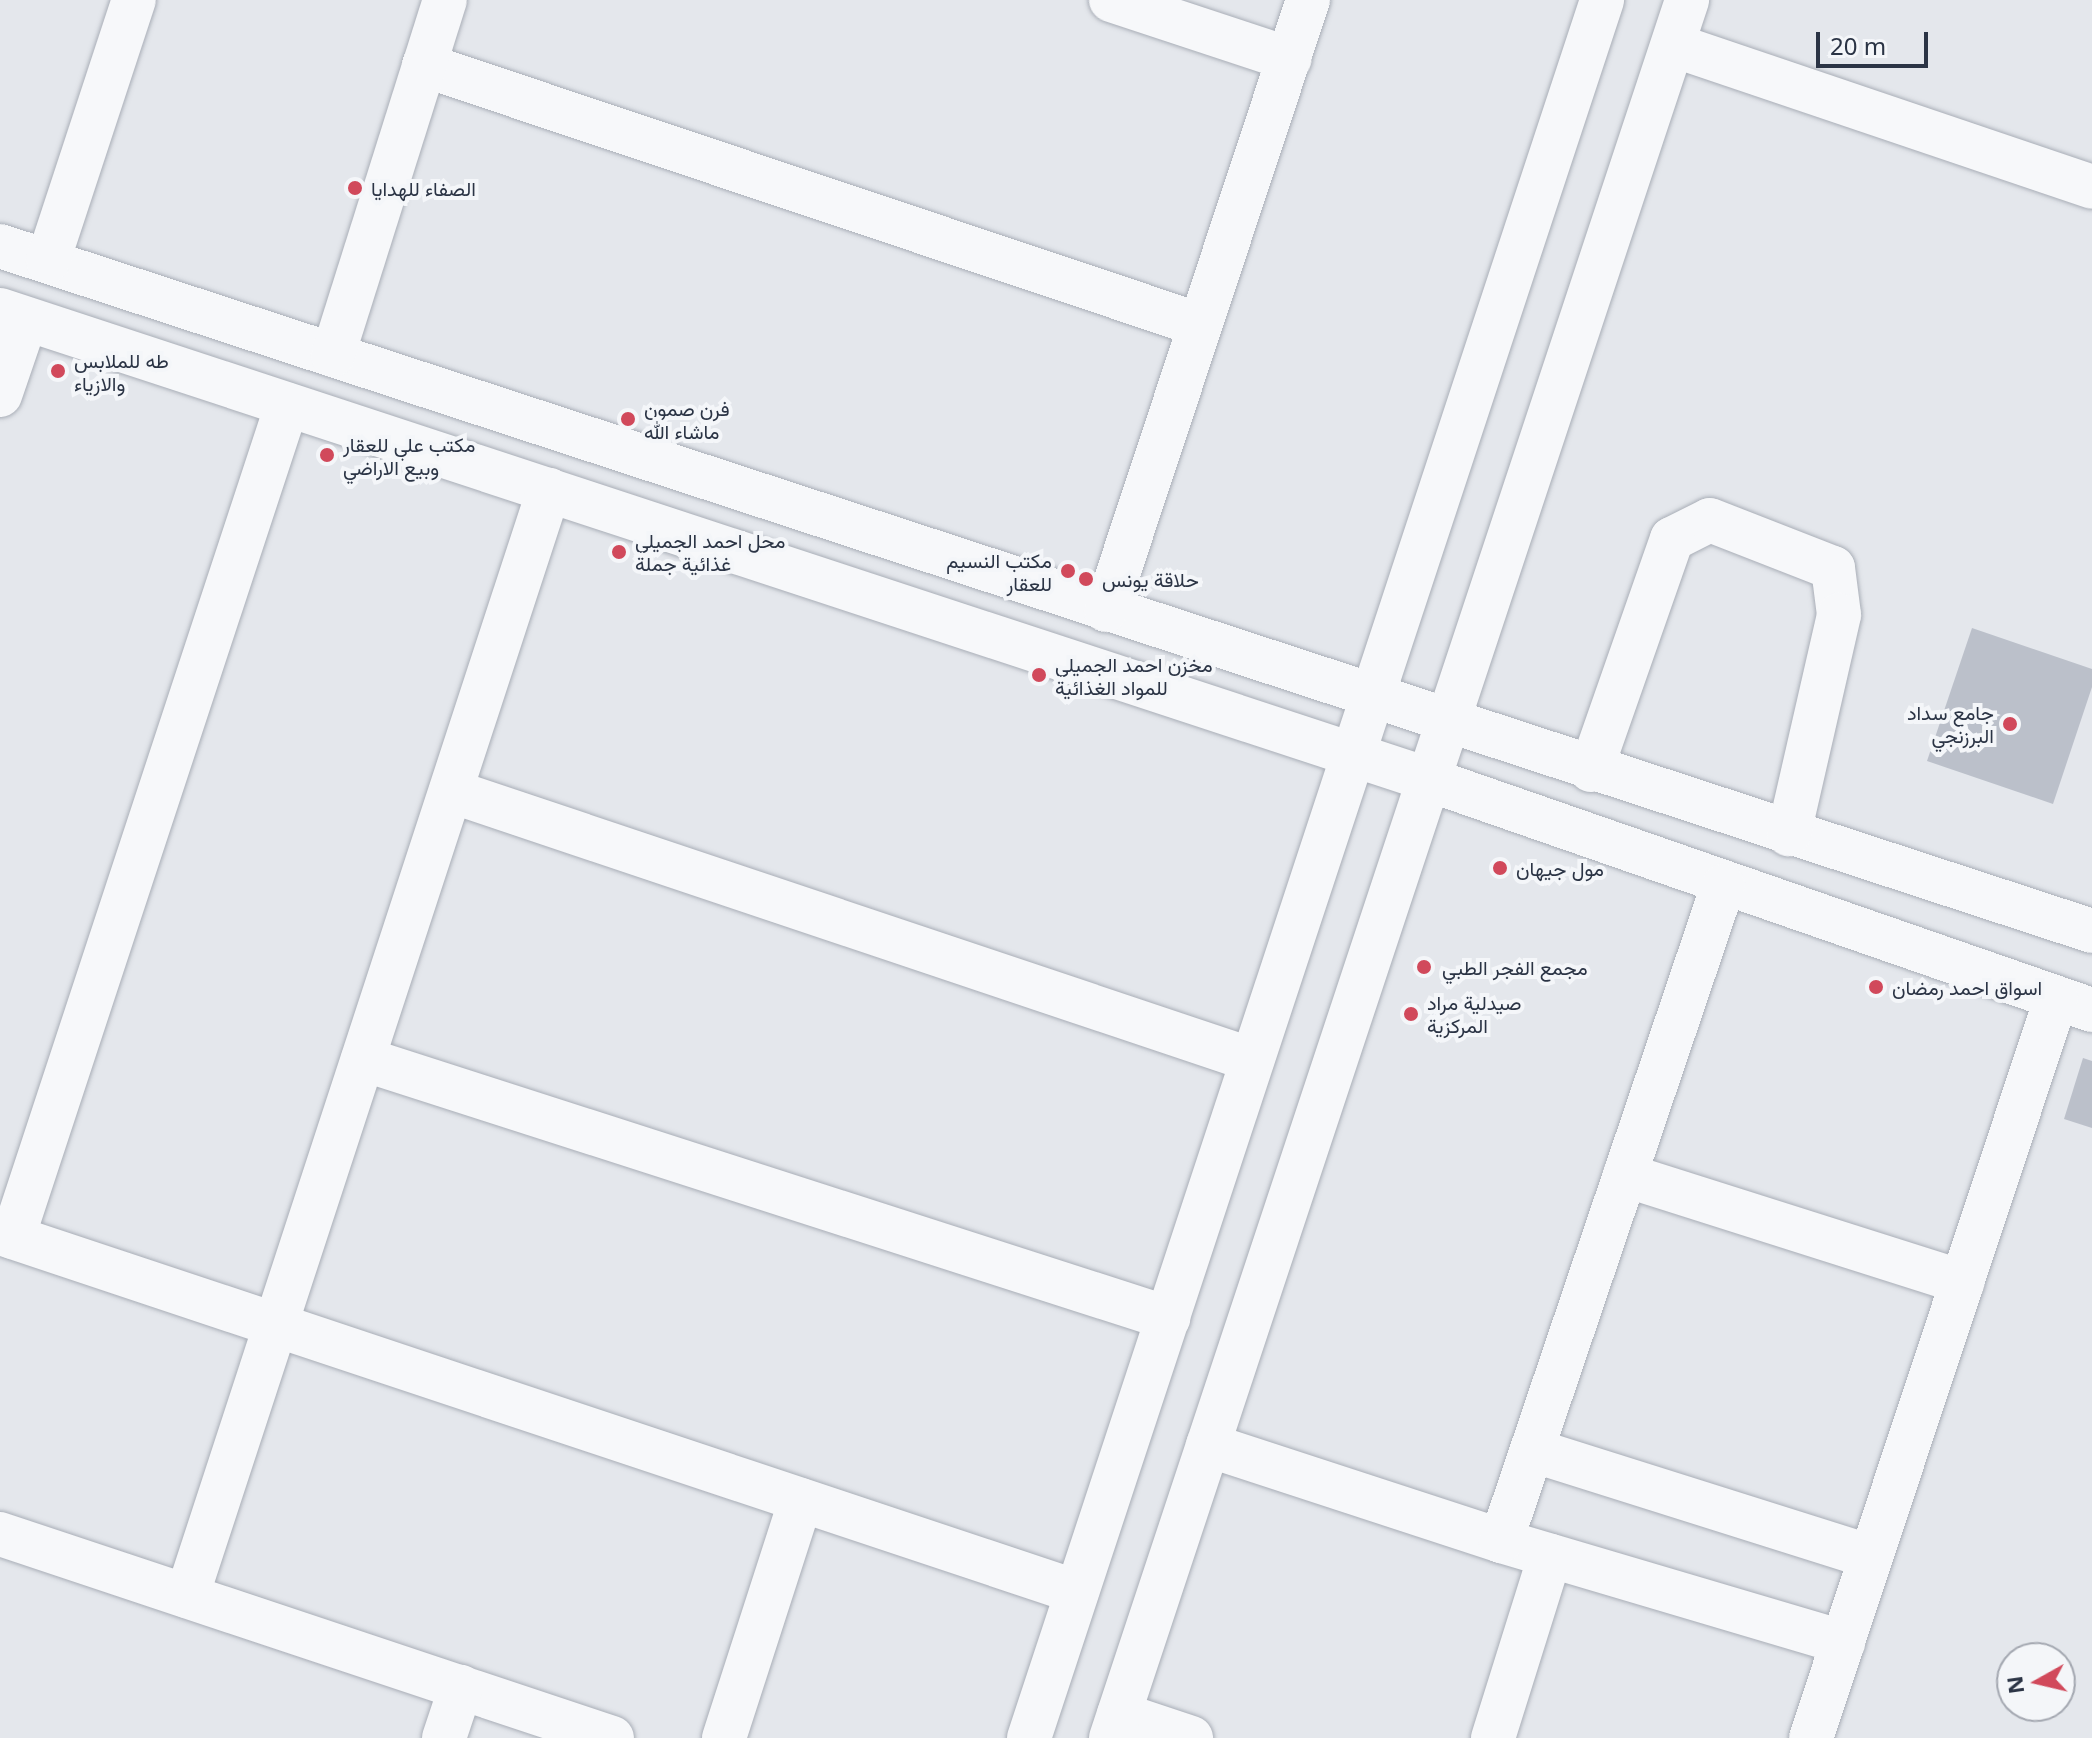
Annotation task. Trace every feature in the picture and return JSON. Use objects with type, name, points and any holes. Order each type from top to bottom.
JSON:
[{"type":"street","points":[[48,261],[134,0]]},
{"type":"street","points":[[333,355],[445,0]]},
{"type":"street","points":[[1111,0],[1289,59]]},
{"type":"street","points":[[1106,610],[1308,0]]},
{"type":"street","points":[[1029,1738],[1602,0]]},
{"type":"street","points":[[1191,1738],[1115,1726],[1687,0]]},
{"type":"street","points":[[1673,45],[2092,187]]},
{"type":"street","points":[[424,65],[1200,325]]},
{"type":"street","points":[[0,246],[1449,725],[1789,834],[2088,918]]},
{"type":"street","points":[[0,395],[13,315],[1430,780],[1723,886],[2074,1005],[1962,1282],[1811,1738]]},
{"type":"street","points":[[287,405],[7,1235],[1077,1592]]},
{"type":"street","points":[[187,1596],[549,490]]},
{"type":"street","points":[[1591,770],[1672,539],[1710,520],[1833,568],[1839,615],[1789,834]]},
{"type":"street","points":[[451,791],[1252,1060]]},
{"type":"street","points":[[1501,1541],[1723,886]]},
{"type":"street","points":[[363,1059],[1168,1318]]},
{"type":"street","points":[[1625,1175],[1962,1282]]},
{"type":"street","points":[[1208,1445],[1501,1541],[1843,1642]]},
{"type":"street","points":[[1532,1450],[1871,1557]]},
{"type":"street","points":[[724,1738],[801,1500]]},
{"type":"street","points":[[0,1534],[612,1738]]},
{"type":"street","points":[[1493,1738],[1550,1556]]},
{"type":"street","points":[[444,1738],[461,1687]]},
{"type":"building","name":"جامع سداد البرزنجي","points":[[1972,628],[2092,669],[2092,687],[2053,804],[1927,761]]},
{"type":"building","points":[[2083,1058],[2092,1061],[2092,1128],[2064,1119]]},
{"type":"place","name":"الصفاء للهدايا","points":[[355,188]]},
{"type":"place","name":"طه للملابس والازياء","points":[[58,371]]},
{"type":"place","name":"فرن صمون ماشاء الله","points":[[628,419]]},
{"type":"place","name":"مكتب علي للعقار وبيع الاراضي","points":[[327,455]]},
{"type":"place","name":"محل احمد الجميلي غذائية جملة","points":[[619,552]]},
{"type":"place","name":"مكتب النسيم للعقار","points":[[1068,571]]},
{"type":"place","name":"حلاقة يونس","points":[[1086,579]]},
{"type":"place","name":"مخزن احمد الجميلي للمواد الغذائية","points":[[1039,675]]},
{"type":"place","name":"جامع سداد البرزنجي","points":[[2010,724]]},
{"type":"place","name":"مول جيهان","points":[[1500,868]]},
{"type":"place","name":"مجمع الفجر الطبي","points":[[1424,967]]},
{"type":"place","name":"اسواق احمد رمضان","points":[[1876,987]]},
{"type":"place","name":"صيدلية مراد المركزية","points":[[1411,1014]]}]
